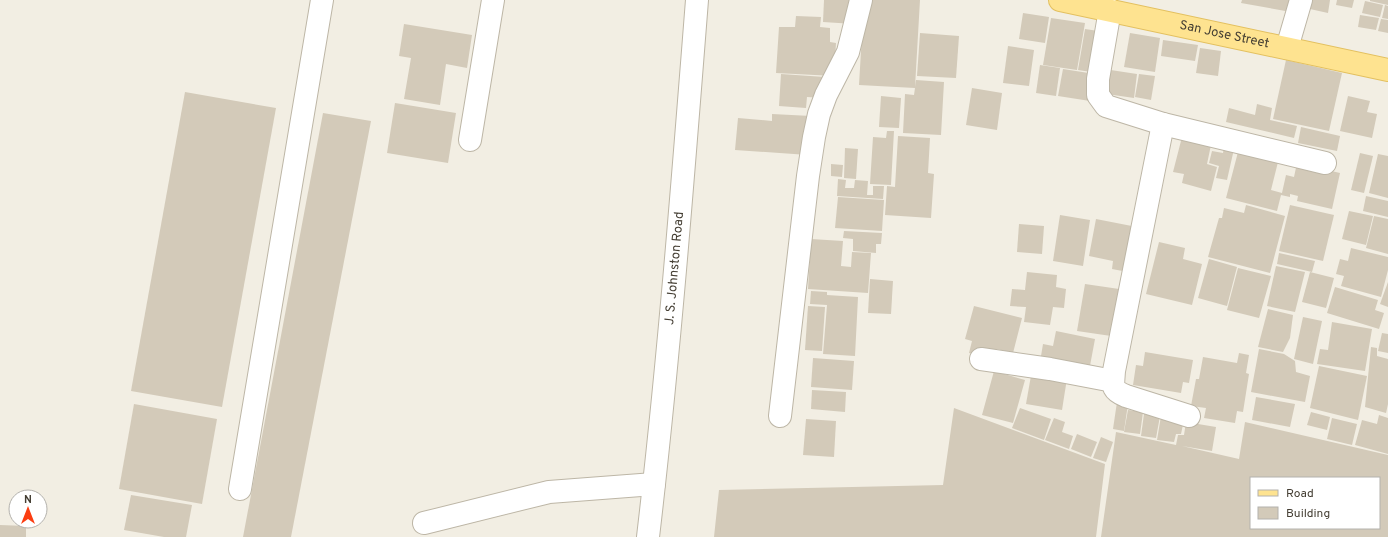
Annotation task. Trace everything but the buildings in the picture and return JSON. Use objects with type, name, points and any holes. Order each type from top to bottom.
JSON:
[{"type":"main road","name":"San Jose Street","points":[[1060,0],[1388,70]]},
{"type":"street","points":[[240,489],[322,0]]},
{"type":"street","points":[[470,140],[493,0]]},
{"type":"street","name":"J. S. Johnston Road","points":[[648,537],[662,413],[679,230],[697,0]]},
{"type":"street","points":[[780,416],[808,176],[814,137],[819,114],[826,95],[848,52],[861,0]]},
{"type":"street","points":[[1287,48],[1301,0]]},
{"type":"street","points":[[1110,10],[1098,79],[1098,95],[1106,106],[1163,124],[1325,163]]},
{"type":"street","points":[[1163,124],[1114,371],[1113,387],[1117,392],[1189,416]]},
{"type":"street","points":[[981,359],[1050,369],[1113,381]]},
{"type":"street","points":[[424,523],[549,492],[654,484]]}]
